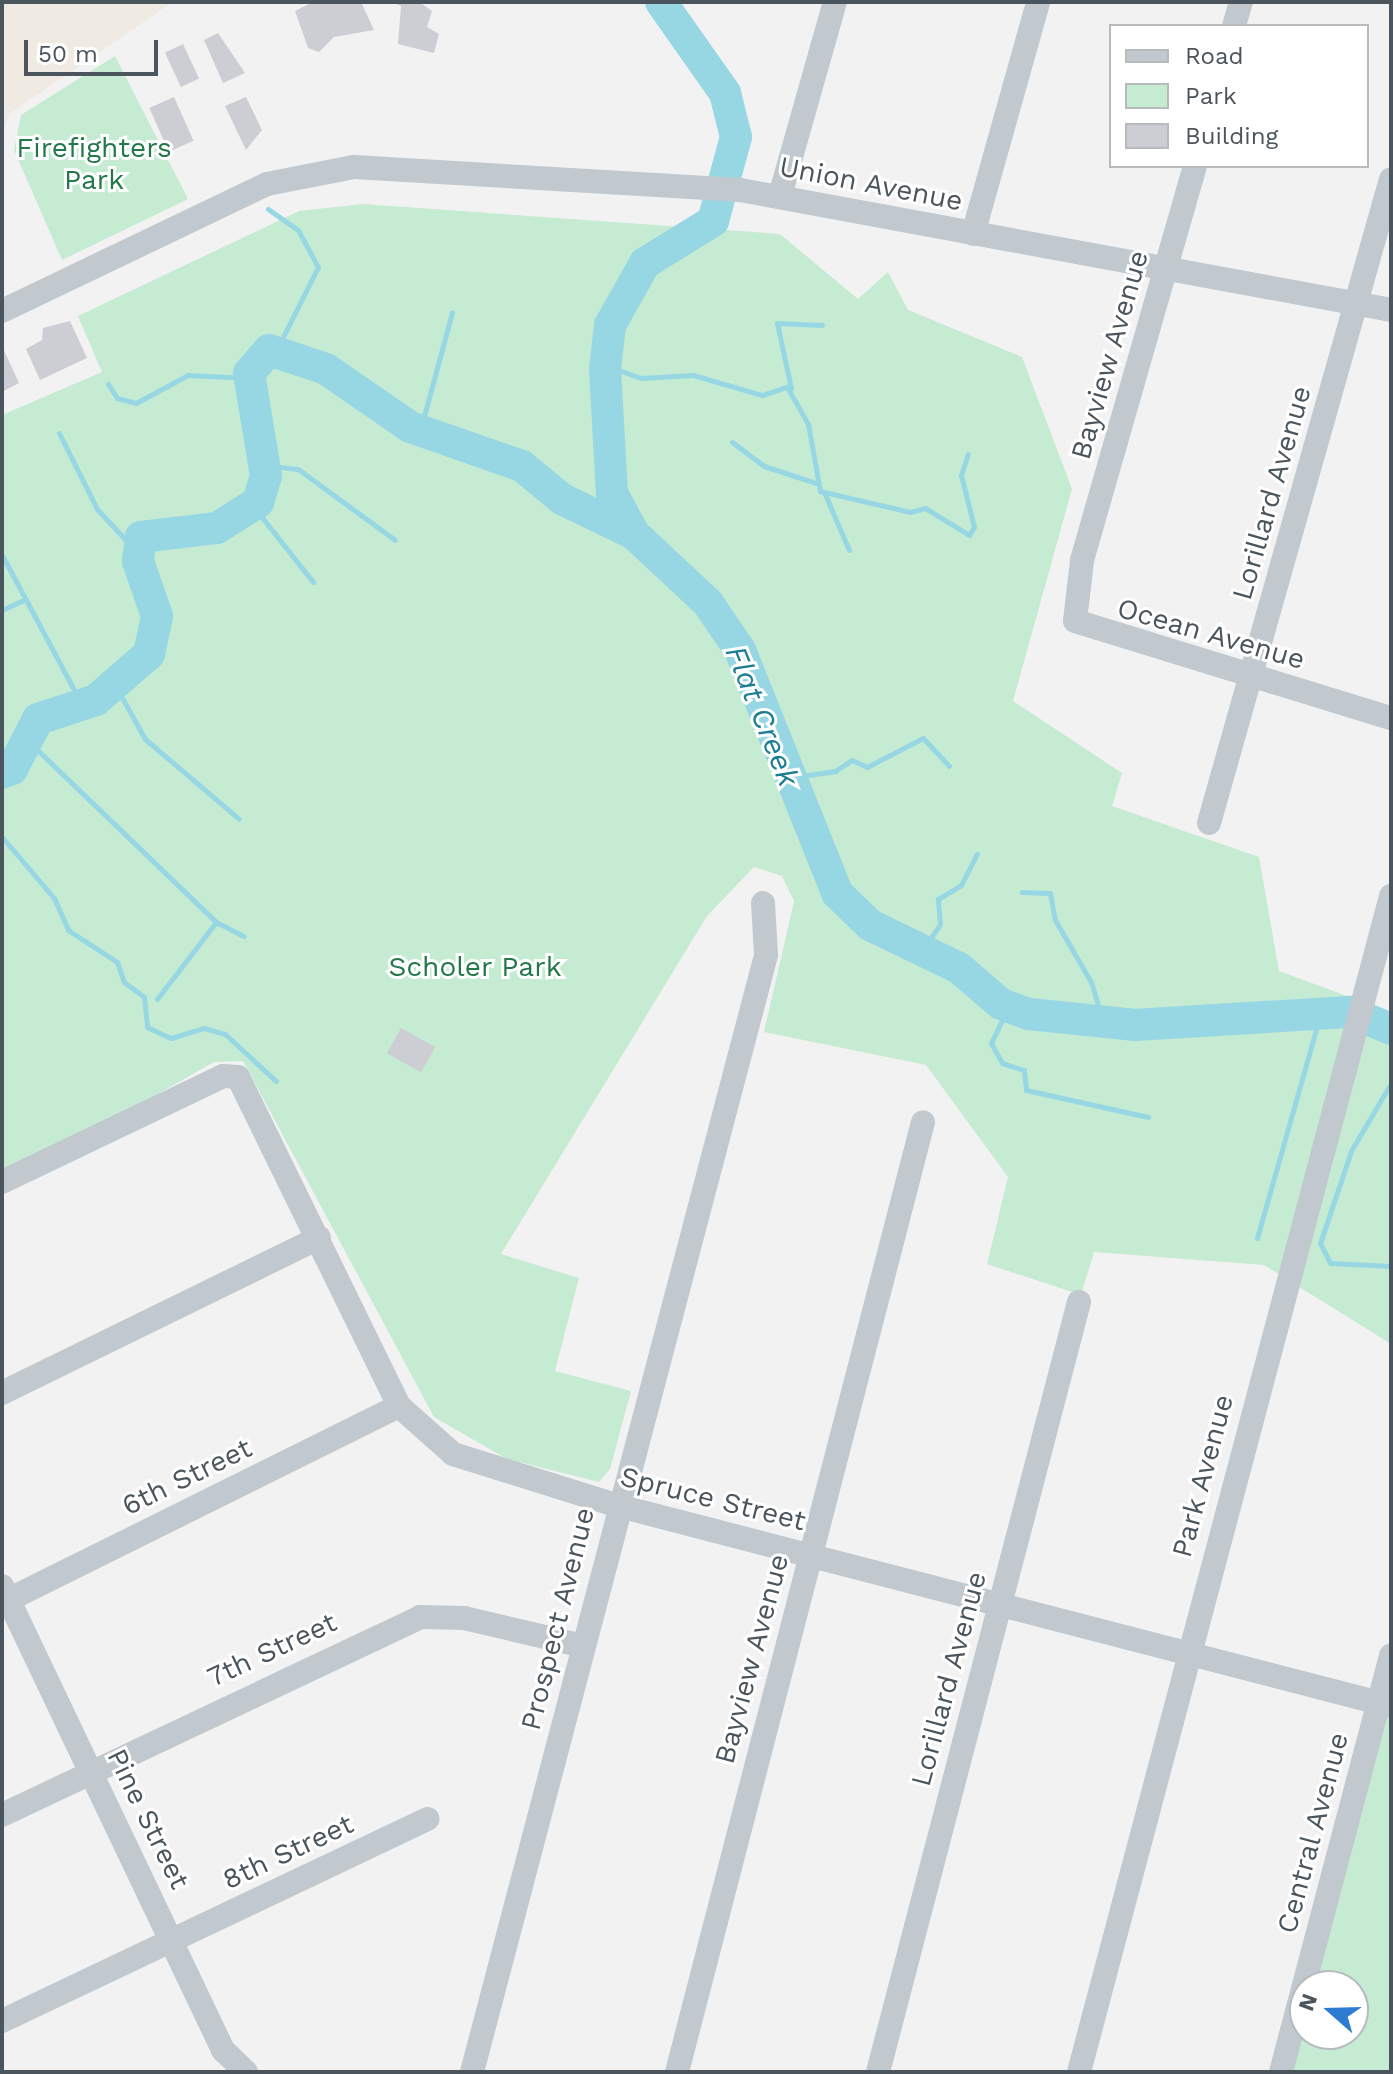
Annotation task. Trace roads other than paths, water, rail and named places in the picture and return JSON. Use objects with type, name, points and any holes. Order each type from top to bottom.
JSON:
[{"type":"street","points":[[771,195],[835,2]]},
{"type":"street","points":[[973,234],[1038,2]]},
{"type":"street","points":[[1235,24],[1241,2]]},
{"type":"street","name":"Bayview Avenue","points":[[1082,561],[1194,168]]},
{"type":"street","name":"Union Avenue","points":[[2,311],[267,184],[335,169],[690,185],[771,195],[1391,310]]},
{"type":"street","name":"Lorillard Avenue","points":[[1209,823],[1391,179]]},
{"type":"street","name":"Ocean Avenue","points":[[1082,561],[1072,610],[1081,626],[1391,718]]},
{"type":"street","name":"Park Avenue","points":[[1079,2072],[1350,1038],[1391,896]]},
{"type":"street","name":"Prospect Avenue","points":[[472,2072],[766,955],[763,903]]},
{"type":"street","name":"Spruce Street","points":[[2,1182],[233,1076],[245,1084],[399,1406],[435,1442],[479,1466],[619,1506],[1385,1704]]},
{"type":"street","name":"Bayview Avenue","points":[[677,2072],[923,1122]]},
{"type":"street","points":[[2,1393],[319,1238]]},
{"type":"street","name":"Lorillard Avenue","points":[[878,2072],[1079,1302]]},
{"type":"street","name":"6th Street","points":[[4,1596],[399,1406]]},
{"type":"street","name":"Pine Street","points":[[4,1596],[91,1770],[223,2050],[246,2072]]},
{"type":"street","name":"7th Street","points":[[2,1815],[91,1770],[420,1617],[464,1618],[583,1646]]},
{"type":"street","name":"Central Avenue","points":[[1281,2072],[1385,1704],[1391,1655]]},
{"type":"street","name":"8th Street","points":[[2,2021],[427,1819]]},
{"type":"waterway","name":"Flat Creek","points":[[661,2],[725,93],[736,137],[713,221],[645,263],[610,325],[605,369],[612,493],[634,534],[708,603],[740,650],[837,893],[870,925],[959,968],[1001,1004],[1029,1014],[1135,1025],[1350,1012],[1391,1029]]},
{"type":"waterway","points":[[268,209],[298,230],[318,267],[277,349]]},
{"type":"waterway","points":[[420,431],[452,312]]},
{"type":"waterway","points":[[791,388],[777,323],[822,325]]},
{"type":"waterway","points":[[2,773],[12,769],[38,719],[96,700],[149,654],[157,616],[138,561],[141,537],[217,528],[258,502],[266,476],[249,373],[269,350],[326,369],[410,427],[522,466],[562,499],[634,534]]},
{"type":"waterway","points":[[605,365],[641,378],[693,375],[762,395],[787,387],[808,424],[820,491],[910,512],[925,508],[969,535],[974,527],[961,475],[968,454]]},
{"type":"waterway","points":[[108,384],[117,398],[136,403],[188,375],[248,378]]},
{"type":"waterway","points":[[59,433],[97,509],[136,551]]},
{"type":"waterway","points":[[732,442],[764,466],[816,483]]},
{"type":"waterway","points":[[264,465],[298,469],[395,540]]},
{"type":"waterway","points":[[824,492],[849,550]]},
{"type":"waterway","points":[[253,506],[313,582]]},
{"type":"waterway","points":[[2,555],[82,705]]},
{"type":"waterway","points":[[2,610],[26,599]]},
{"type":"waterway","points":[[115,685],[145,739],[239,819]]},
{"type":"waterway","points":[[788,778],[835,771],[852,760],[867,767],[923,738],[949,766]]},
{"type":"waterway","points":[[27,740],[216,922],[244,936]]},
{"type":"waterway","points":[[2,837],[54,898],[68,930],[117,962],[124,982],[144,997],[147,1027],[171,1038],[204,1028],[225,1034],[276,1081]]},
{"type":"waterway","points":[[922,951],[940,924],[938,899],[961,885],[977,854]]},
{"type":"waterway","points":[[1022,892],[1050,893],[1055,920],[1091,982],[1104,1024]]},
{"type":"waterway","points":[[157,999],[216,922]]},
{"type":"waterway","points":[[1008,1008],[991,1043],[1002,1063],[1024,1070],[1026,1090],[1148,1117]]},
{"type":"waterway","points":[[1257,1238],[1321,1012]]},
{"type":"waterway","points":[[1391,1083],[1351,1151],[1320,1243],[1330,1263],[1391,1266]]},
{"type":"park label","name":"Firefighters Park","points":[[94,164]]},
{"type":"park label","name":"Scholer Park","points":[[475,967]]}]
